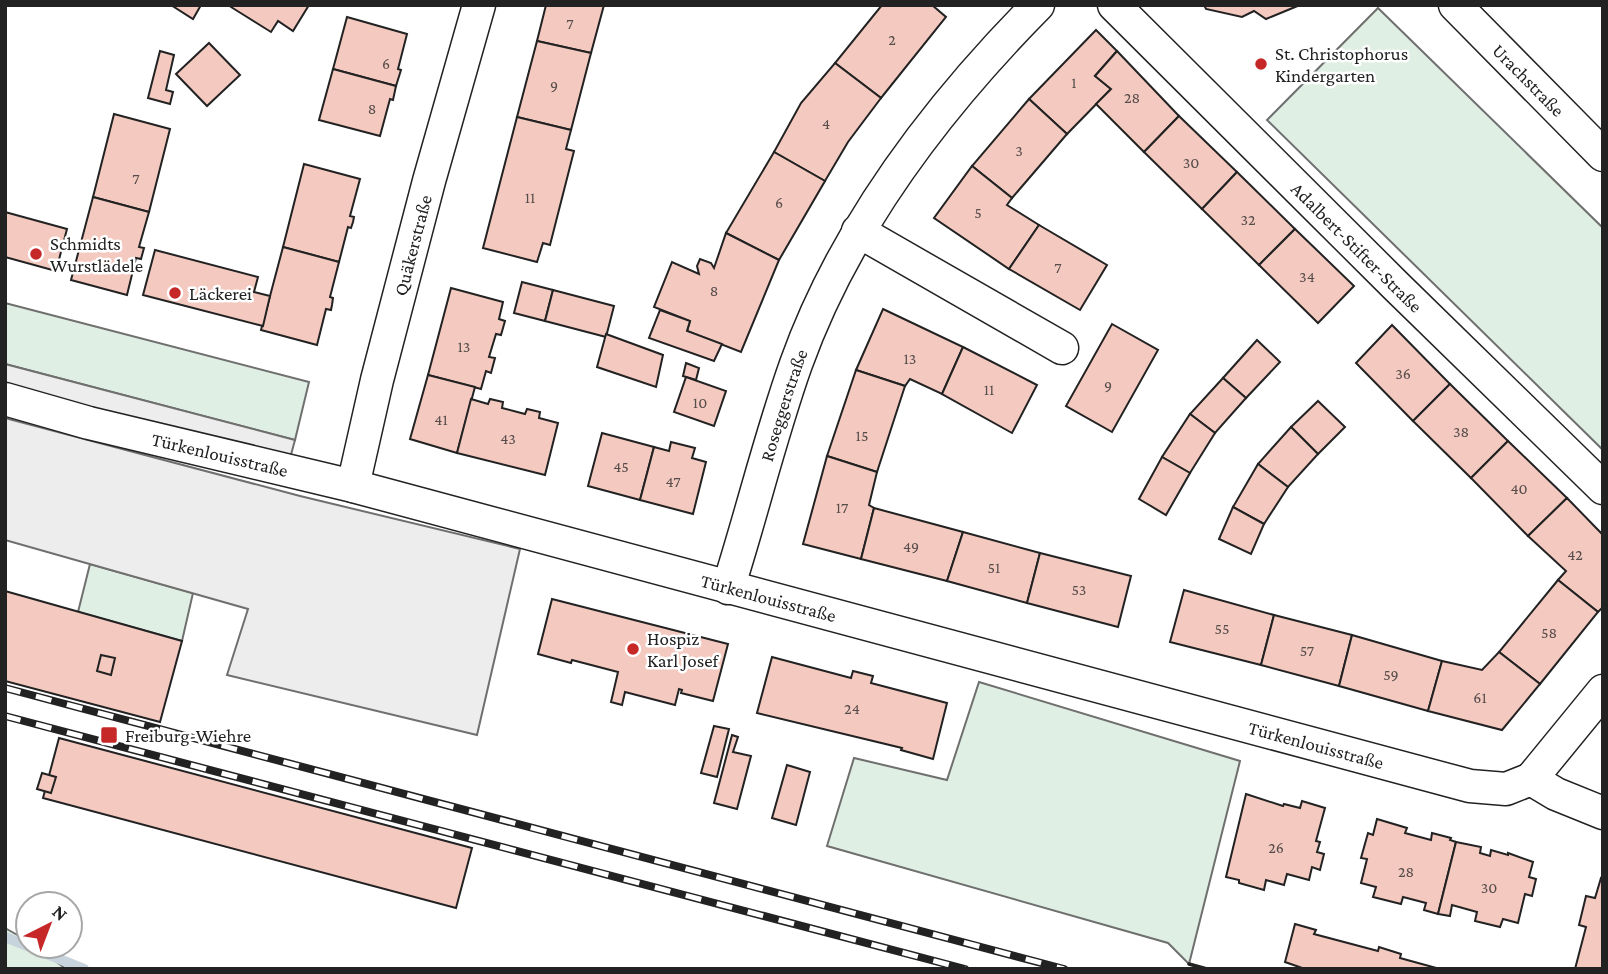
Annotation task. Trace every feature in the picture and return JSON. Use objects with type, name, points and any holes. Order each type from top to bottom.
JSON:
[{"type":"street","name":"Quäkerstraße","points":[[353,486],[422,207],[479,5]]},
{"type":"street","name":"Roseggerstraße","points":[[728,588],[797,361],[858,231],[940,113],[1000,43],[1038,5]]},
{"type":"street","name":"Adalbert-Stifter-Straße","points":[[1114,5],[1603,488]]},
{"type":"street","name":"Urachstraße","points":[[1455,5],[1603,155]]},
{"type":"street","points":[[858,231],[1062,348]]},
{"type":"street","name":"Türkenlouisstraße","points":[[5,399],[89,423],[353,486],[1470,786],[1506,789],[1531,779]]},
{"type":"street","points":[[1603,691],[1531,779],[1556,794],[1603,813]]},
{"type":"green space","points":[[1378,8],[1603,228],[1603,450],[1267,120]]},
{"type":"green space","points":[[5,303],[309,382],[295,440],[5,364]]},
{"type":"green space","points":[[90,564],[193,593],[182,641],[78,612]]},
{"type":"green space","points":[[979,682],[1240,761],[1189,964],[1168,943],[827,846],[854,758],[947,780]]},
{"type":"green space","points":[[5,928],[14,933],[14,960],[54,960],[66,969],[5,969]]},
{"type":"shaded area","points":[[5,364],[295,440],[289,462],[5,388]]},
{"type":"shaded area","points":[[5,418],[300,496],[520,549],[477,735],[227,675],[248,609],[5,540]]},
{"type":"building","points":[[171,5],[201,5],[193,19]]},
{"type":"building","points":[[309,5],[293,31],[278,21],[271,32],[231,7]]},
{"type":"building","points":[[546,5],[604,5],[591,53],[537,41]]},
{"type":"building","points":[[882,5],[932,5],[946,17],[881,98],[835,63]]},
{"type":"building","points":[[1204,5],[1300,5],[1266,19],[1254,11],[1242,17],[1206,9]]},
{"type":"building","points":[[347,17],[407,34],[396,86],[333,69]]},
{"type":"building","points":[[1096,30],[1117,51],[1095,76],[1111,89],[1067,134],[1029,99]]},
{"type":"building","points":[[537,41],[591,53],[571,130],[517,117]]},
{"type":"building","points":[[209,43],[240,75],[207,106],[176,74]]},
{"type":"building","points":[[160,51],[174,55],[166,90],[173,92],[170,104],[148,98]]},
{"type":"building","points":[[1117,51],[1179,116],[1144,152],[1096,104],[1111,89],[1095,76]]},
{"type":"building","points":[[835,63],[881,98],[848,142],[825,181],[774,152],[801,103]]},
{"type":"building","points":[[333,69],[396,86],[380,136],[319,120]]},
{"type":"building","points":[[1029,99],[1067,134],[1012,198],[972,166]]},
{"type":"building","points":[[114,114],[170,129],[149,212],[93,197]]},
{"type":"building","points":[[1179,116],[1237,172],[1202,209],[1144,152]]},
{"type":"building","points":[[517,117],[571,130],[566,149],[574,151],[550,245],[543,243],[537,262],[483,248]]},
{"type":"building","points":[[774,152],[825,181],[779,260],[726,233]]},
{"type":"building","points":[[304,164],[360,179],[350,216],[354,217],[353,222],[351,228],[348,227],[339,262],[283,247]]},
{"type":"building","points":[[972,166],[1012,198],[1007,205],[1039,225],[1009,269],[934,218]]},
{"type":"building","points":[[1237,172],[1295,229],[1259,265],[1202,209]]},
{"type":"building","points":[[93,197],[149,212],[139,247],[144,248],[141,259],[136,258],[127,295],[71,280]]},
{"type":"building","points":[[5,212],[67,229],[56,271],[5,257]]},
{"type":"building","points":[[1039,225],[1107,265],[1080,310],[1009,269]]},
{"type":"building","points":[[1295,229],[1354,286],[1318,323],[1259,265]]},
{"type":"building","points":[[726,233],[779,260],[741,352],[687,331],[690,321],[654,307],[672,262],[699,274],[697,266],[700,259],[711,263],[714,268]]},
{"type":"building","points":[[283,247],[339,262],[330,297],[333,298],[331,310],[326,309],[317,345],[261,330]]},
{"type":"building","points":[[155,250],[258,277],[254,292],[270,296],[263,326],[143,295]]},
{"type":"building","points":[[522,282],[553,290],[545,321],[514,313]]},
{"type":"building","points":[[451,288],[503,302],[499,319],[505,321],[501,335],[496,334],[489,357],[495,358],[491,373],[486,371],[481,389],[428,375]]},
{"type":"building","points":[[553,290],[614,306],[606,337],[545,321]]},
{"type":"building","points":[[883,309],[963,347],[942,394],[910,379],[905,386],[856,370]]},
{"type":"building","points":[[660,310],[690,321],[687,331],[722,344],[714,361],[649,338]]},
{"type":"building","points":[[1112,324],[1158,350],[1112,432],[1066,406]]},
{"type":"building","points":[[1392,325],[1450,384],[1413,421],[1356,363]]},
{"type":"building","points":[[606,334],[663,355],[656,387],[597,367]]},
{"type":"building","points":[[1257,340],[1280,362],[1246,398],[1223,378]]},
{"type":"building","points":[[963,347],[1037,385],[1012,433],[942,394]]},
{"type":"building","points":[[686,363],[699,368],[696,380],[683,376]]},
{"type":"building","points":[[856,370],[905,386],[877,472],[827,456]]},
{"type":"building","points":[[428,375],[475,387],[457,453],[410,439]]},
{"type":"building","points":[[686,377],[726,391],[714,426],[674,412]]},
{"type":"building","points":[[1223,378],[1246,398],[1215,433],[1190,414]]},
{"type":"building","points":[[1450,384],[1508,441],[1471,478],[1413,421]]},
{"type":"building","points":[[471,399],[488,404],[490,399],[503,402],[502,408],[525,414],[527,409],[540,412],[539,418],[558,423],[545,475],[457,453]]},
{"type":"building","points":[[1318,401],[1345,427],[1318,454],[1291,427]]},
{"type":"building","points":[[1190,414],[1215,433],[1190,473],[1162,457]]},
{"type":"building","points":[[1291,427],[1318,454],[1288,487],[1258,464]]},
{"type":"building","points":[[602,433],[654,447],[640,500],[588,486]]},
{"type":"building","points":[[1508,441],[1567,498],[1528,536],[1471,478]]},
{"type":"building","points":[[671,442],[695,448],[692,458],[706,462],[693,514],[640,500],[654,447],[669,451]]},
{"type":"building","points":[[827,456],[877,472],[869,505],[874,508],[861,559],[803,544]]},
{"type":"building","points":[[1162,457],[1190,473],[1166,515],[1139,499]]},
{"type":"building","points":[[1258,464],[1288,487],[1264,524],[1233,507]]},
{"type":"building","points":[[1567,498],[1603,535],[1603,607],[1598,612],[1558,580],[1566,571],[1528,536]]},
{"type":"building","points":[[1233,507],[1264,524],[1251,554],[1219,539]]},
{"type":"building","points":[[874,508],[963,532],[947,581],[861,559]]},
{"type":"building","points":[[963,532],[1040,553],[1027,603],[947,581]]},
{"type":"building","points":[[1040,553],[1131,576],[1118,627],[1027,603]]},
{"type":"building","points":[[1558,580],[1598,612],[1540,684],[1499,652]]},
{"type":"building","points":[[1184,590],[1274,615],[1261,665],[1170,642]]},
{"type":"building","points":[[5,591],[182,641],[160,722],[5,681]]},
{"type":"building","name":"Hospiz Karl Josef","points":[[552,599],[728,644],[713,701],[681,693],[682,690],[679,689],[675,705],[625,692],[622,705],[611,702],[618,672],[538,654]]},
{"type":"building","points":[[1274,615],[1352,635],[1339,686],[1261,665]]},
{"type":"building","points":[[1352,635],[1442,661],[1428,711],[1339,686]]},
{"type":"building","points":[[1499,652],[1540,684],[1502,730],[1428,711],[1442,661],[1482,670]]},
{"type":"building","points":[[101,655],[115,658],[111,675],[97,671]]},
{"type":"building","points":[[772,657],[851,678],[853,671],[873,676],[871,683],[947,703],[933,759],[901,750],[902,748],[757,713]]},
{"type":"building","points":[[714,726],[729,729],[717,777],[701,773]]},
{"type":"building","points":[[732,735],[738,737],[733,752],[751,756],[737,809],[714,803]]},
{"type":"building","points":[[59,738],[472,848],[456,908],[43,798]]},
{"type":"building","points":[[787,765],[810,772],[796,825],[772,818]]},
{"type":"building","points":[[42,773],[56,777],[51,793],[37,789]]},
{"type":"building","points":[[1246,794],[1283,806],[1284,804],[1300,808],[1302,801],[1325,808],[1316,841],[1320,842],[1317,852],[1324,854],[1320,870],[1312,867],[1309,880],[1287,874],[1284,885],[1266,880],[1264,890],[1226,877]]},
{"type":"building","points":[[1377,819],[1407,828],[1405,833],[1431,840],[1432,833],[1456,842],[1438,914],[1424,910],[1426,903],[1403,897],[1401,904],[1373,897],[1376,887],[1361,883],[1367,859],[1361,858],[1368,833],[1373,835]]},
{"type":"building","points":[[1456,842],[1481,847],[1480,853],[1490,856],[1491,850],[1533,862],[1529,877],[1536,879],[1532,896],[1525,894],[1518,923],[1503,919],[1500,927],[1475,921],[1477,912],[1452,905],[1450,916],[1438,914]]},
{"type":"building","points":[[1601,878],[1603,969],[1575,969],[1586,927],[1579,925],[1586,896],[1595,898]]},
{"type":"building","points":[[1295,924],[1316,930],[1314,934],[1378,951],[1379,947],[1401,954],[1400,958],[1440,969],[1305,969],[1285,962]]},
{"type":"waterway","points":[[5,937],[84,969]]},
{"type":"railway","points":[[5,688],[1064,969]]},
{"type":"railway","points":[[5,716],[965,969]]},
{"type":"wall","points":[[1189,964],[1207,969]]},
{"type":"place","name":"St. Christophorus Kindergarten","points":[[1261,64]]},
{"type":"place","name":"Schmidts Wurstlädele","points":[[36,254]]},
{"type":"place","name":"Läckerei","points":[[175,293]]},
{"type":"place","name":"Hospiz Karl Josef","points":[[633,649]]},
{"type":"place","name":"Freiburg-Wiehre","points":[[109,735]]}]
